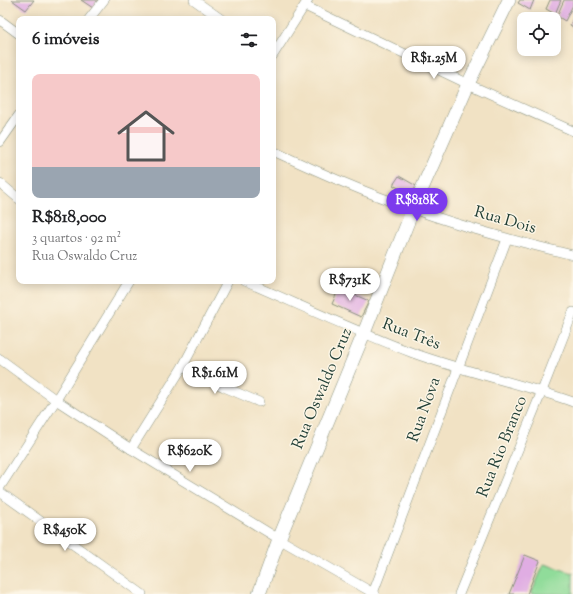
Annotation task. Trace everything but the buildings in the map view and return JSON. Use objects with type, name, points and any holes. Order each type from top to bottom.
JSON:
[{"type":"street","points":[[91,16],[104,0]]},
{"type":"street","points":[[194,0],[217,16]]},
{"type":"street","name":"Rua Oswaldo Cruz","points":[[259,594],[279,539],[364,333],[413,209],[468,84],[509,0]]},
{"type":"street","points":[[276,50],[306,3],[468,84],[573,131]]},
{"type":"street","points":[[0,20],[16,32]]},
{"type":"street","points":[[0,142],[16,119]]},
{"type":"street","name":"Rua Dois","points":[[276,152],[341,182],[413,209],[507,239],[573,254]]},
{"type":"street","points":[[0,183],[16,196]]},
{"type":"street","name":"Rua Nova","points":[[374,594],[457,368],[507,239]]},
{"type":"street","points":[[0,487],[56,400],[127,284]]},
{"type":"street","points":[[131,449],[183,366],[226,284]]},
{"type":"street","name":"Rua Três","points":[[251,284],[412,352],[457,368],[542,391],[573,402]]},
{"type":"street","name":"Rua Rio Branco","points":[[459,594],[573,312]]},
{"type":"street","points":[[0,359],[56,400],[131,449],[279,539],[374,594]]},
{"type":"street","points":[[183,366],[224,388],[259,402]]},
{"type":"street","points":[[0,492],[142,594]]},
{"type":"green space","points":[[544,564],[573,573],[573,594],[531,594]]}]
